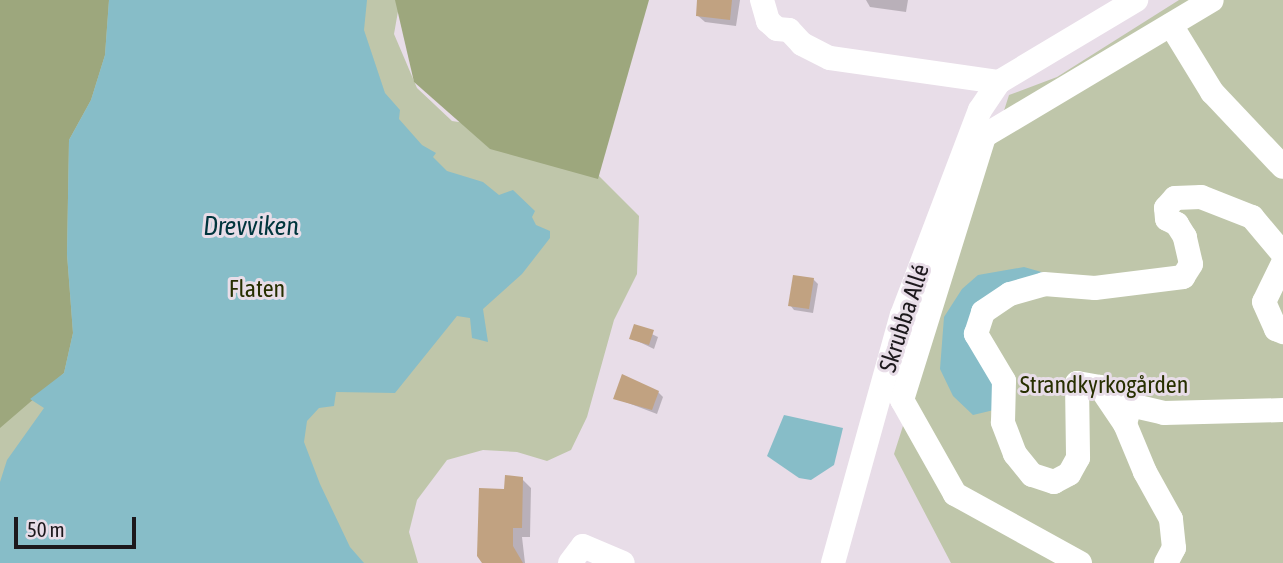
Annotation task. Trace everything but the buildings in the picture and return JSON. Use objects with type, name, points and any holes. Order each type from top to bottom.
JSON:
[{"type":"street","points":[[762,0],[768,21],[777,29],[789,30],[802,44],[830,58],[999,82]]},
{"type":"street","name":"Skrubba Allé","points":[[833,563],[902,315],[980,110],[999,82],[1136,0]]},
{"type":"street","points":[[1080,563],[955,494],[902,400],[985,136],[1212,0]]},
{"type":"street","points":[[1171,25],[1212,92],[1283,167]]},
{"type":"street","points":[[1166,563],[1174,548],[1171,519],[1145,472],[1125,424],[1100,387],[1077,383],[1077,458],[1069,474],[1054,482],[1032,475],[1015,454],[1003,422],[1004,381],[976,334],[983,312],[1010,294],[1044,284],[1095,288],[1183,277],[1191,264],[1185,237],[1167,219],[1166,208],[1175,198],[1201,197],[1243,213],[1283,254]]},
{"type":"street","points":[[1283,263],[1264,302],[1276,329],[1283,332]]},
{"type":"street","points":[[1125,424],[1130,405],[1164,413],[1283,410]]},
{"type":"street","points":[[570,563],[583,546],[624,563]]},
{"type":"green space","name":"Drevviken","points":[[0,0],[400,0],[394,34],[417,88],[452,121],[499,128],[598,175],[639,216],[637,274],[614,320],[587,417],[571,450],[547,461],[517,452],[483,450],[447,460],[417,500],[409,532],[418,563],[0,563]]},
{"type":"green space","points":[[0,0],[109,0],[105,55],[91,100],[69,140],[67,254],[73,333],[64,373],[0,428]]},
{"type":"green space","points":[[395,0],[649,0],[598,179],[490,149],[414,82]]},
{"type":"green space","name":"Strandkyrkogården","points":[[1179,0],[1283,0],[1283,563],[951,563],[894,454],[1009,95],[1057,77]]},
{"type":"water","name":"Drevviken","points":[[109,0],[367,0],[364,30],[385,93],[400,110],[399,119],[422,145],[436,153],[433,157],[447,171],[483,182],[499,195],[513,190],[535,211],[532,217],[536,225],[550,231],[550,238],[522,274],[483,309],[488,342],[472,338],[470,318],[457,316],[395,393],[336,392],[334,406],[319,408],[307,421],[304,442],[320,484],[350,547],[364,563],[0,563],[0,482],[7,460],[44,408],[30,399],[64,373],[73,333],[67,254],[69,140],[91,100],[105,55]]},
{"type":"water","points":[[1024,267],[1059,277],[982,304],[1001,385],[998,409],[973,415],[953,396],[940,369],[944,317],[962,289],[978,275]]},
{"type":"water","points":[[784,415],[843,428],[834,465],[811,480],[799,478],[767,456]]},
{"type":"park label","name":"Flaten","points":[[257,289]]}]
